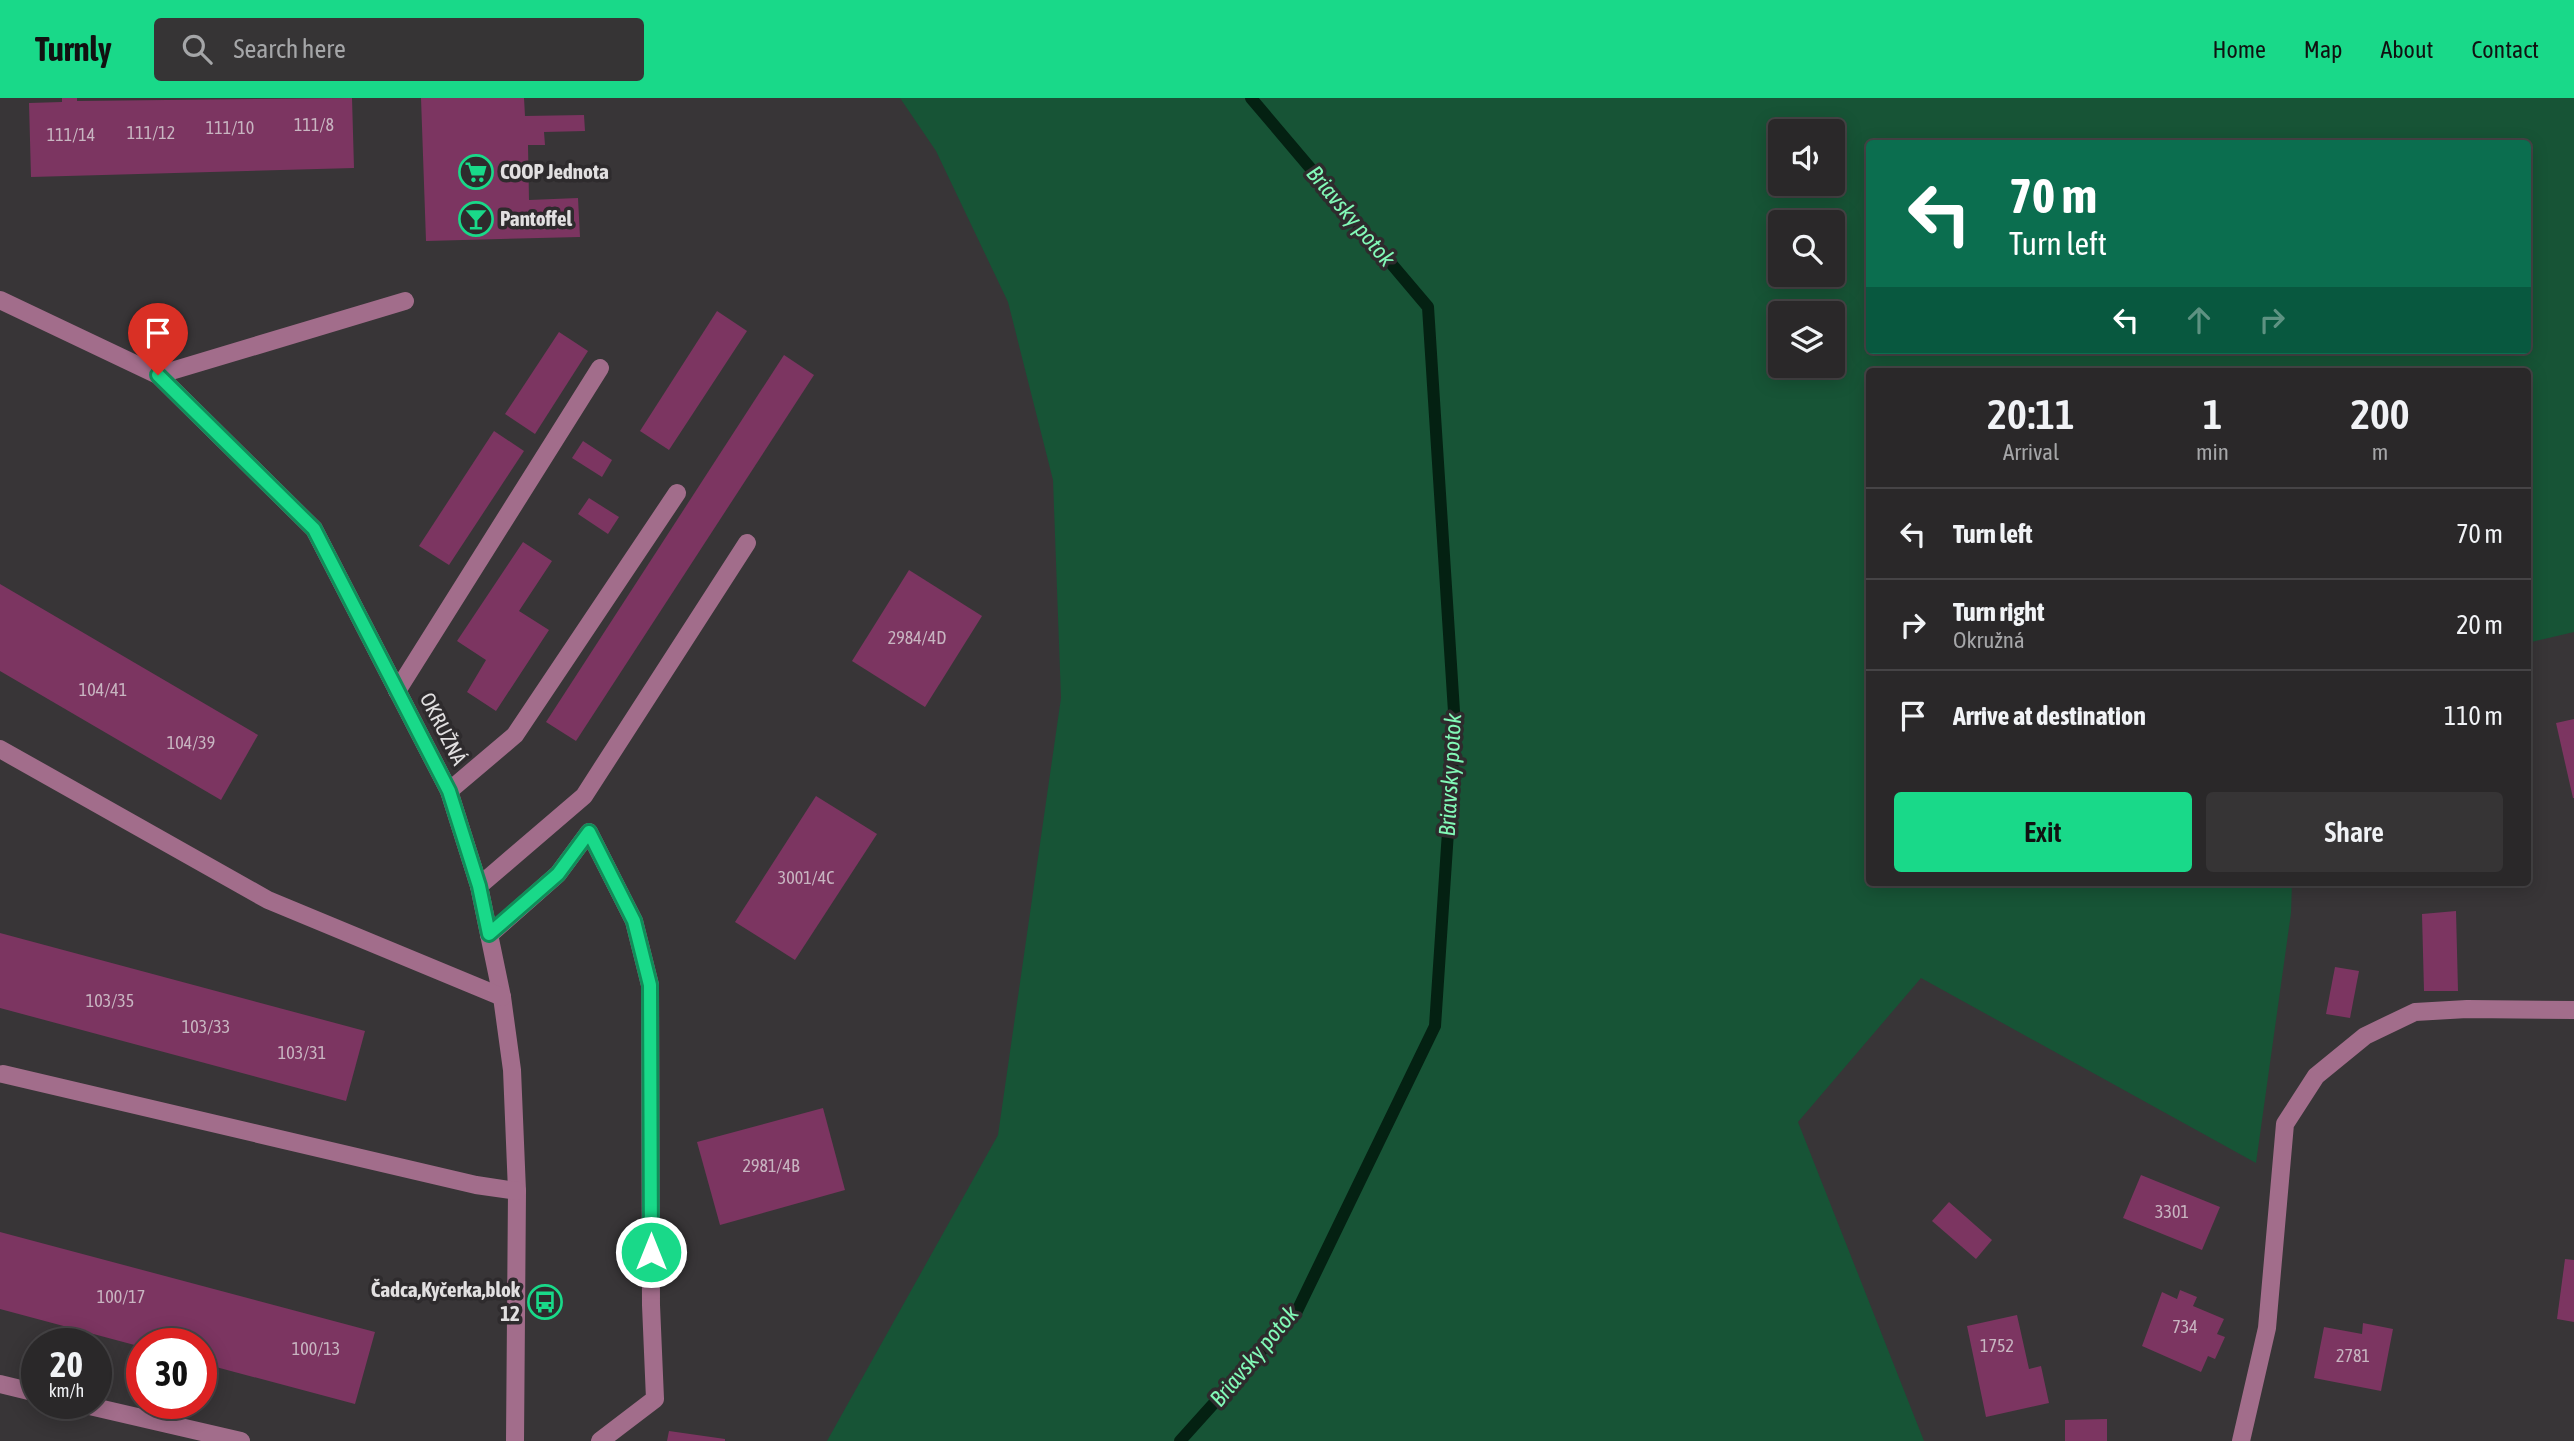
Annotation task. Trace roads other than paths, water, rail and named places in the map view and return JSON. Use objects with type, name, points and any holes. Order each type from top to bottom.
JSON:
[{"type":"street","name":"OKRUŽNÁ","points":[[0,300],[158,375],[314,529],[449,791],[479,886],[502,997],[512,1070],[517,1191],[515,1441]]},
{"type":"street","points":[[158,375],[405,301]]},
{"type":"street","points":[[397,691],[600,368]]},
{"type":"street","points":[[449,791],[515,736],[677,493]]},
{"type":"street","points":[[479,886],[584,796],[747,543]]},
{"type":"street","points":[[0,749],[268,900],[502,997]]},
{"type":"street","points":[[489,934],[558,874],[589,832],[634,921],[650,985],[651,1305],[655,1399],[600,1441]]},
{"type":"street","points":[[2241,1441],[2267,1328],[2285,1124],[2316,1076],[2365,1036],[2415,1012],[2467,1009],[2574,1010]]},
{"type":"street","points":[[4,1074],[476,1185],[517,1191]]},
{"type":"street","points":[[0,1384],[21,1389]]},
{"type":"street","points":[[112,1411],[241,1441]]},
{"type":"waterway","name":"Briavsky potok","points":[[1180,1441],[1297,1311],[1435,1026],[1455,727],[1428,307],[1251,98]]},
{"type":"place","name":"COOP Jednota","points":[[476,172]]},
{"type":"place","name":"Pantoffel","points":[[476,219]]},
{"type":"place","name":"Čadca,Kyčerka,blok 12","points":[[545,1302]]}]
